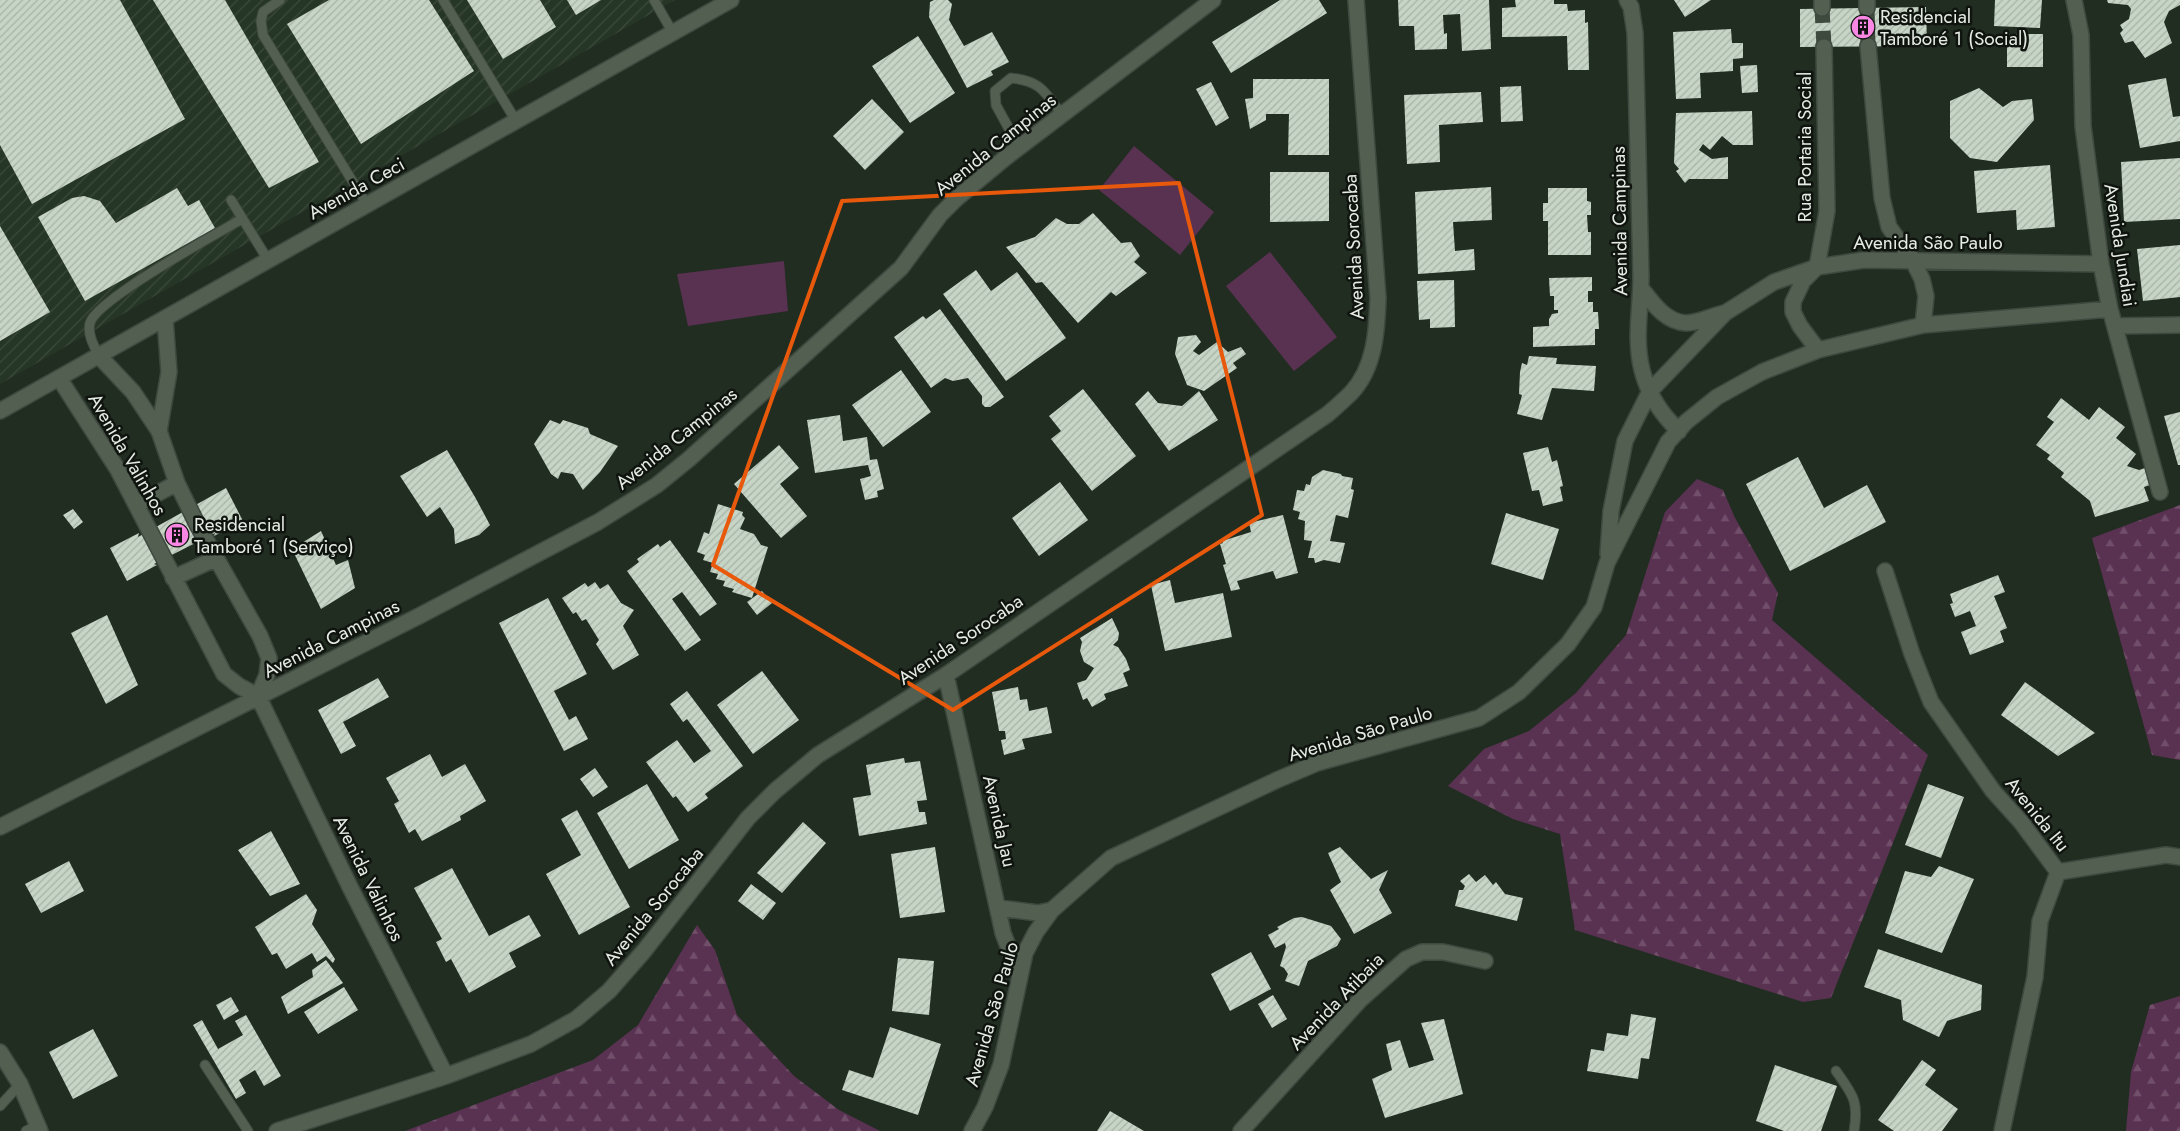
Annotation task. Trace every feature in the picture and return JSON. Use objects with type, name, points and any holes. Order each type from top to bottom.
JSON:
[{"type":"street","name":"Avenida Ceci","points":[[0,412],[731,0]]},
{"type":"street","name":"Avenida Campinas","points":[[0,827],[419,616],[598,522],[656,485],[703,446],[901,268],[940,215],[957,198],[1019,147],[1213,0]]},
{"type":"street","name":"Avenida Sorocaba","points":[[277,1131],[446,1076],[531,1044],[576,1019],[609,991],[633,964],[748,818],[775,791],[818,755],[946,675],[1328,414],[1353,392],[1369,364],[1377,331],[1378,298],[1356,0]]},
{"type":"street","name":"Avenida Campinas","points":[[1627,0],[1631,7],[1635,33],[1641,288],[1637,332],[1639,355],[1650,391],[1658,408],[1679,431]]},
{"type":"street","name":"Avenida Jundiai","points":[[2074,0],[2081,35],[2083,126],[2101,264],[2110,309],[2160,492]]},
{"type":"street","points":[[1868,46],[1882,198],[1889,227],[1912,259],[1922,280],[1926,296],[1923,325]]},
{"type":"street","name":"Rua Portaria Social","points":[[1817,267],[1827,211],[1824,47]]},
{"type":"street","name":"Avenida São Paulo","points":[[1608,562],[1611,511],[1625,440],[1650,391],[1725,313],[1774,282],[1817,267],[1864,260],[1912,259],[2101,264]]},
{"type":"street","points":[[1817,267],[1803,281],[1797,291],[1793,302],[1793,312],[1800,326],[1818,350]]},
{"type":"street","points":[[1641,288],[1656,307],[1670,319],[1686,323],[1725,313]]},
{"type":"street","name":"Avenida São Paulo","points":[[972,1131],[985,1106],[1001,1065],[1025,954],[1036,932],[1052,910],[1111,858],[1269,784],[1318,763],[1478,718],[1519,692],[1568,644],[1594,607],[1608,562],[1668,442],[1718,397],[1762,372],[1818,350],[1923,325],[2110,309]]},
{"type":"street","points":[[159,431],[169,372],[165,319]]},
{"type":"street","points":[[2115,326],[2180,325]]},
{"type":"street","name":"Avenida Valinhos","points":[[99,356],[133,392],[159,431],[177,482],[215,559],[260,636],[269,658],[267,675],[258,696]]},
{"type":"street","name":"Avenida Valinhos","points":[[59,378],[118,470],[224,674],[239,686],[258,696],[350,887],[446,1076]]},
{"type":"street","points":[[136,504],[177,482]]},
{"type":"street","points":[[173,578],[215,559]]},
{"type":"street","name":"Avenida Itu","points":[[1885,571],[1912,654],[1931,702],[1993,791],[2021,822],[2058,872],[2040,921],[2035,977],[2002,1131]]},
{"type":"street","name":"Avenida Jau","points":[[946,675],[1003,933],[1019,975]]},
{"type":"street","points":[[2058,872],[2166,855],[2180,856]]},
{"type":"street","points":[[999,908],[1038,913],[1052,910]]},
{"type":"street","name":"Avenida Atibaia","points":[[1241,1131],[1360,1000],[1406,959],[1422,952],[1443,952],[1485,961]]},
{"type":"street","points":[[0,1052],[20,1084],[35,1129]]},
{"type":"lane","points":[[280,0],[263,12],[261,21],[263,35],[367,205]]},
{"type":"lane","points":[[443,0],[516,121]]},
{"type":"lane","points":[[654,0],[673,33]]},
{"type":"lane","points":[[1019,147],[996,105],[995,91],[1012,78],[1027,80],[1041,87],[1062,115]]},
{"type":"lane","points":[[231,200],[268,260]]},
{"type":"lane","points":[[99,356],[90,331],[90,321],[102,307],[140,281],[242,219]]},
{"type":"lane","points":[[205,1065],[248,1131]]},
{"type":"lane","points":[[1836,1071],[1853,1094],[1857,1113],[1854,1131]]},
{"type":"lane","points":[[0,1106],[20,1084]]},
{"type":"highlighted area","points":[[1179,183],[1262,515],[953,710],[713,565],[842,201]]},
{"type":"shaded area","points":[[0,0],[675,0],[0,384]]},
{"type":"green space","points":[[1134,146],[1214,212],[1180,255],[1099,190]]},
{"type":"green space","points":[[1270,252],[1337,337],[1294,371],[1226,286]]},
{"type":"green space","points":[[784,261],[788,311],[688,326],[677,274]]},
{"type":"green space","points":[[1697,479],[1723,490],[1735,518],[1778,593],[1772,620],[1928,755],[1831,998],[1803,1002],[1575,930],[1560,834],[1513,819],[1448,786],[1484,749],[1529,731],[1576,693],[1626,635],[1665,512]]},
{"type":"green space","points":[[2180,505],[2180,760],[2152,755],[2092,538]]},
{"type":"green space","points":[[697,925],[715,950],[737,1015],[794,1076],[839,1110],[880,1131],[405,1131],[593,1060],[638,1025]]},
{"type":"green space","points":[[2180,996],[2180,1131],[2126,1131],[2131,1072],[2150,1005]]},
{"type":"building","points":[[0,0],[120,0],[185,119],[32,204],[0,145]]},
{"type":"building","points":[[153,0],[225,0],[319,162],[269,188]]},
{"type":"building","points":[[329,0],[429,0],[474,71],[361,144],[287,24]]},
{"type":"building","points":[[467,0],[540,0],[556,27],[503,59]]},
{"type":"building","points":[[567,0],[601,0],[576,15]]},
{"type":"building","points":[[934,0],[948,0],[952,4],[949,20],[964,46],[992,32],[1009,62],[991,71],[993,75],[967,88],[929,17],[930,2]]},
{"type":"building","points":[[1280,0],[1319,0],[1327,13],[1231,73],[1212,42]]},
{"type":"building","points":[[1398,0],[1489,0],[1491,49],[1462,51],[1460,14],[1443,15],[1444,34],[1447,33],[1447,49],[1415,50],[1414,26],[1399,26]]},
{"type":"building","points":[[1515,0],[1554,0],[1554,4],[1567,4],[1568,11],[1585,10],[1585,23],[1588,22],[1589,70],[1568,70],[1567,36],[1502,37],[1502,8],[1516,7]]},
{"type":"building","points":[[1674,0],[1711,0],[1685,17]]},
{"type":"building","points":[[1995,0],[2042,0],[2040,28],[1994,26]]},
{"type":"building","points":[[2107,0],[2180,0],[2180,5],[2169,11],[2164,22],[2172,43],[2145,58],[2133,41],[2125,43],[2120,33],[2123,30],[2120,25],[2129,19],[2131,9],[2128,5],[2108,3]]},
{"type":"building","name":"Residencial Tamboré 1 (Social)","points":[[1926,7],[1927,46],[1800,47],[1800,9]]},
{"type":"building","points":[[1731,29],[1732,43],[1743,43],[1743,58],[1733,59],[1733,71],[1700,73],[1701,98],[1676,99],[1673,32]]},
{"type":"building","points":[[2007,34],[2043,34],[2043,67],[2007,67]]},
{"type":"building","points":[[918,36],[955,93],[910,123],[872,66]]},
{"type":"building","points":[[1757,65],[1758,92],[1742,93],[1740,66]]},
{"type":"building","points":[[2166,78],[2173,117],[2180,116],[2180,141],[2140,148],[2128,85]]},
{"type":"building","points":[[1253,79],[1329,79],[1329,155],[1288,155],[1289,114],[1266,114],[1266,120],[1250,129],[1245,99],[1253,98]]},
{"type":"building","points":[[1211,82],[1229,118],[1216,126],[1196,89]]},
{"type":"building","points":[[1521,86],[1523,121],[1501,122],[1500,87]]},
{"type":"building","points":[[1979,88],[2003,107],[2012,101],[2032,99],[2034,120],[1997,162],[1970,158],[1950,138],[1950,101]]},
{"type":"building","points":[[1481,92],[1483,122],[1439,125],[1440,162],[1407,164],[1404,95]]},
{"type":"building","points":[[872,99],[904,132],[865,170],[833,136]]},
{"type":"building","points":[[1752,111],[1753,145],[1733,145],[1722,136],[1710,150],[1703,144],[1699,150],[1712,159],[1728,157],[1728,179],[1689,179],[1685,183],[1676,171],[1679,169],[1674,163],[1676,113]]},
{"type":"building","points":[[2180,158],[2180,219],[2124,222],[2121,162]]},
{"type":"building","points":[[2050,165],[2055,227],[2017,230],[2016,210],[1977,213],[1974,171]]},
{"type":"building","points":[[1270,172],[1329,172],[1329,221],[1270,222]]},
{"type":"building","points":[[1491,187],[1492,220],[1453,222],[1455,251],[1474,249],[1475,270],[1418,274],[1415,192]]},
{"type":"building","points":[[177,188],[188,206],[199,200],[215,228],[85,301],[38,217],[72,198],[84,196],[100,201],[116,223]]},
{"type":"building","points":[[1548,188],[1587,188],[1587,201],[1591,202],[1591,215],[1587,215],[1588,232],[1591,232],[1591,255],[1548,255],[1548,221],[1543,221],[1543,203],[1548,203]]},
{"type":"building","points":[[1093,213],[1121,243],[1131,242],[1140,256],[1134,262],[1147,273],[1116,296],[1111,292],[1078,323],[1042,282],[1036,283],[1006,247],[1035,237],[1056,218],[1067,224],[1079,224]]},
{"type":"building","points":[[0,226],[50,312],[0,341]]},
{"type":"building","points":[[2180,245],[2180,297],[2143,301],[2137,249]]},
{"type":"building","points":[[976,270],[991,291],[1017,272],[1066,338],[1006,381],[943,294]]},
{"type":"building","points":[[1592,277],[1592,291],[1588,291],[1588,302],[1593,302],[1593,312],[1598,312],[1599,329],[1595,329],[1595,345],[1533,347],[1533,327],[1549,326],[1549,319],[1552,314],[1558,313],[1558,310],[1554,310],[1554,296],[1550,296],[1549,278]]},
{"type":"building","points":[[1454,280],[1455,327],[1430,328],[1430,319],[1419,320],[1417,281]]},
{"type":"building","points":[[940,309],[1004,397],[990,407],[985,407],[982,404],[982,396],[968,378],[953,381],[945,378],[931,388],[894,337],[923,316],[926,319]]},
{"type":"building","points":[[1196,335],[1201,342],[1193,351],[1199,355],[1217,342],[1228,352],[1241,347],[1246,354],[1233,363],[1237,368],[1204,391],[1187,385],[1175,354],[1178,337]]},
{"type":"building","points":[[1529,356],[1557,358],[1556,364],[1596,366],[1594,391],[1552,388],[1542,420],[1517,414],[1522,395],[1519,394],[1520,372],[1522,363],[1527,365]]},
{"type":"building","points":[[901,370],[931,412],[883,447],[852,405]]},
{"type":"building","points":[[1083,389],[1136,456],[1092,491],[1051,439],[1061,431],[1049,416]]},
{"type":"building","points":[[1148,391],[1158,403],[1182,406],[1199,391],[1218,420],[1169,451],[1135,404]]},
{"type":"building","points":[[2061,398],[2089,420],[2099,407],[2125,427],[2116,438],[2136,454],[2127,466],[2139,470],[2145,468],[2150,485],[2144,487],[2149,501],[2095,517],[2090,501],[2061,477],[2064,473],[2047,459],[2050,455],[2036,445],[2054,422],[2047,417]]},
{"type":"building","points":[[2180,412],[2180,465],[2178,465],[2164,416]]},
{"type":"building","points":[[840,415],[843,441],[867,437],[870,460],[877,459],[884,489],[877,491],[878,497],[865,500],[860,479],[871,476],[868,465],[815,473],[807,420]]},
{"type":"building","points":[[550,420],[560,424],[563,420],[588,428],[590,434],[618,446],[600,472],[583,490],[573,474],[561,472],[558,479],[551,474],[534,444]]},
{"type":"building","points":[[779,445],[799,468],[780,484],[807,516],[781,538],[734,484]]},
{"type":"building","points":[[1548,447],[1552,462],[1557,460],[1563,486],[1560,487],[1563,501],[1543,506],[1539,490],[1532,491],[1523,453]]},
{"type":"building","points":[[447,450],[490,525],[479,535],[455,544],[454,529],[440,507],[427,517],[400,476]]},
{"type":"building","points":[[1798,457],[1824,508],[1867,485],[1886,522],[1790,571],[1746,484]]},
{"type":"building","points":[[1323,470],[1353,478],[1351,489],[1354,490],[1348,518],[1336,515],[1330,541],[1345,543],[1340,563],[1324,560],[1315,563],[1314,558],[1308,558],[1312,541],[1304,540],[1305,521],[1298,519],[1300,512],[1293,510],[1297,490],[1304,491],[1306,484],[1310,485],[1312,477]]},
{"type":"building","points":[[1060,482],[1088,520],[1039,556],[1012,518]]},
{"type":"building","name":"Residencial Tamboré 1 (Serviço)","points":[[226,488],[243,521],[154,564],[157,565],[127,581],[110,548],[139,533],[138,537]]},
{"type":"building","points":[[718,504],[743,512],[742,515],[745,518],[740,529],[754,534],[761,545],[768,547],[752,598],[732,592],[734,589],[723,586],[725,581],[716,579],[718,574],[710,572],[713,563],[703,560],[705,555],[697,552],[704,532],[709,534]]},
{"type":"building","points":[[73,509],[83,522],[74,529],[63,515]]},
{"type":"building","points":[[1506,513],[1559,529],[1543,580],[1491,564]]},
{"type":"building","points":[[1283,515],[1298,573],[1276,579],[1273,571],[1237,581],[1240,589],[1231,591],[1223,565],[1226,564],[1220,544],[1223,543],[1222,541],[1251,532],[1249,523]]},
{"type":"building","points":[[321,531],[336,565],[348,560],[355,588],[321,609],[292,549]]},
{"type":"building","points":[[670,540],[717,604],[700,616],[682,592],[672,599],[701,640],[685,651],[627,571],[639,562],[637,559],[658,544],[660,547]]},
{"type":"building","points":[[1998,575],[2005,592],[1994,596],[2007,628],[2000,631],[2004,642],[1970,655],[1961,632],[1976,626],[1970,611],[1955,617],[1950,604],[1953,603],[1950,594]]},
{"type":"building","points":[[1170,580],[1175,603],[1223,593],[1232,637],[1165,651],[1151,585]]},
{"type":"building","points":[[595,582],[600,589],[608,584],[621,603],[634,610],[623,626],[639,655],[613,670],[596,644],[599,640],[586,619],[582,621],[576,612],[573,614],[562,598],[585,583],[588,587]]},
{"type":"building","points":[[762,591],[772,603],[757,615],[747,602]]},
{"type":"building","points":[[548,598],[587,674],[554,691],[569,720],[576,716],[588,739],[564,751],[499,623]]},
{"type":"building","points":[[107,615],[138,685],[106,704],[71,633]]},
{"type":"building","points":[[1112,618],[1119,633],[1118,640],[1113,645],[1118,647],[1126,659],[1130,670],[1123,673],[1128,686],[1104,694],[1106,699],[1092,707],[1087,698],[1083,700],[1077,683],[1086,680],[1094,668],[1084,662],[1080,651],[1082,642],[1080,638]]},
{"type":"building","points":[[762,671],[799,720],[753,754],[717,705]]},
{"type":"building","points":[[378,678],[389,697],[343,722],[356,746],[341,754],[318,710]]},
{"type":"building","points":[[2025,682],[2095,733],[2058,756],[2001,715]]},
{"type":"building","points":[[1018,687],[1020,700],[1027,699],[1029,711],[1047,707],[1052,733],[1022,739],[1025,749],[1004,755],[1001,740],[1006,739],[1005,731],[999,731],[992,692]]},
{"type":"building","points":[[687,691],[743,766],[705,794],[708,798],[688,812],[676,796],[673,798],[646,762],[677,740],[694,763],[711,751],[687,719],[683,722],[670,704]]},
{"type":"building","points":[[430,754],[442,777],[465,764],[486,801],[460,816],[461,820],[422,841],[415,829],[409,833],[394,804],[399,801],[386,778]]},
{"type":"building","points":[[904,758],[905,763],[920,761],[927,800],[917,801],[919,812],[925,812],[927,824],[859,836],[853,798],[871,795],[866,765]]},
{"type":"building","points":[[595,768],[608,787],[593,797],[580,779]]},
{"type":"building","points":[[647,784],[679,840],[629,869],[597,813]]},
{"type":"building","points":[[1928,784],[1964,797],[1941,858],[1905,845]]},
{"type":"building","points":[[577,810],[630,907],[579,935],[546,874],[581,855],[561,819]]},
{"type":"building","points":[[803,822],[826,843],[782,893],[757,873]]},
{"type":"building","points":[[271,831],[300,884],[270,896],[238,850]]},
{"type":"building","points":[[935,847],[945,912],[900,918],[891,854]]},
{"type":"building","points":[[1340,847],[1371,879],[1388,870],[1379,890],[1392,913],[1354,934],[1330,890],[1341,882],[1328,853]]},
{"type":"building","points":[[69,861],[84,891],[41,913],[25,884]]},
{"type":"building","points":[[1939,866],[1974,879],[1942,953],[1885,933],[1905,871],[1931,877]]},
{"type":"building","points":[[452,868],[489,936],[529,915],[541,936],[509,953],[516,967],[469,993],[451,959],[446,962],[436,942],[442,939],[414,888]]},
{"type":"building","points":[[1469,874],[1476,882],[1485,875],[1493,885],[1496,882],[1505,894],[1523,898],[1517,921],[1455,906],[1459,890],[1463,890],[1465,886],[1460,881]]},
{"type":"building","points":[[751,884],[776,903],[763,920],[738,901]]},
{"type":"building","points":[[306,894],[317,910],[312,924],[335,959],[333,963],[326,956],[317,962],[312,953],[286,969],[277,953],[272,955],[255,927]]},
{"type":"building","points":[[1302,917],[1331,926],[1341,939],[1337,946],[1308,961],[1299,986],[1285,981],[1288,974],[1280,966],[1286,947],[1285,943],[1275,948],[1268,935],[1279,929],[1277,927],[1294,918]]},
{"type":"building","points":[[1878,949],[1982,985],[1981,1010],[1947,1021],[1939,1037],[1903,1020],[1901,1000],[1864,987]]},
{"type":"building","points":[[1251,952],[1271,989],[1230,1011],[1211,974]]},
{"type":"building","points":[[898,958],[934,961],[929,1015],[892,1011]]},
{"type":"building","points":[[326,960],[343,983],[288,1014],[281,997],[313,977],[312,970]]},
{"type":"building","points":[[344,987],[358,1010],[318,1034],[304,1012]]},
{"type":"building","points":[[1273,995],[1287,1019],[1272,1028],[1258,1004]]},
{"type":"building","points":[[231,997],[239,1011],[224,1020],[216,1005]]},
{"type":"building","points":[[1631,1014],[1656,1018],[1649,1059],[1641,1058],[1638,1079],[1587,1071],[1591,1049],[1604,1051],[1607,1033],[1628,1036]]},
{"type":"building","points":[[246,1015],[281,1076],[264,1086],[255,1070],[239,1080],[246,1093],[236,1099],[193,1025],[202,1020],[218,1049],[243,1035],[235,1021]]},
{"type":"building","points":[[1444,1019],[1463,1094],[1385,1118],[1372,1079],[1392,1070],[1386,1044],[1400,1040],[1409,1068],[1434,1060],[1421,1023]]},
{"type":"building","points":[[890,1027],[941,1044],[918,1115],[842,1090],[849,1070],[873,1078]]},
{"type":"building","points":[[93,1029],[118,1076],[73,1099],[49,1052]]},
{"type":"building","points":[[1922,1060],[1936,1070],[1925,1085],[1958,1109],[1942,1131],[1894,1131],[1878,1120]]},
{"type":"building","points":[[1775,1065],[1837,1086],[1821,1131],[1784,1131],[1756,1121]]},
{"type":"building","points":[[1110,1111],[1144,1131],[1097,1131]]},
{"type":"tunnel","points":[[1822,8],[1824,47]]},
{"type":"tunnel","points":[[1867,8],[1868,46]]},
{"type":"place","name":"Residencial Tamboré 1 (Social)","points":[[1863,27]]},
{"type":"place","name":"Residencial Tamboré 1 (Serviço)","points":[[177,535]]}]
